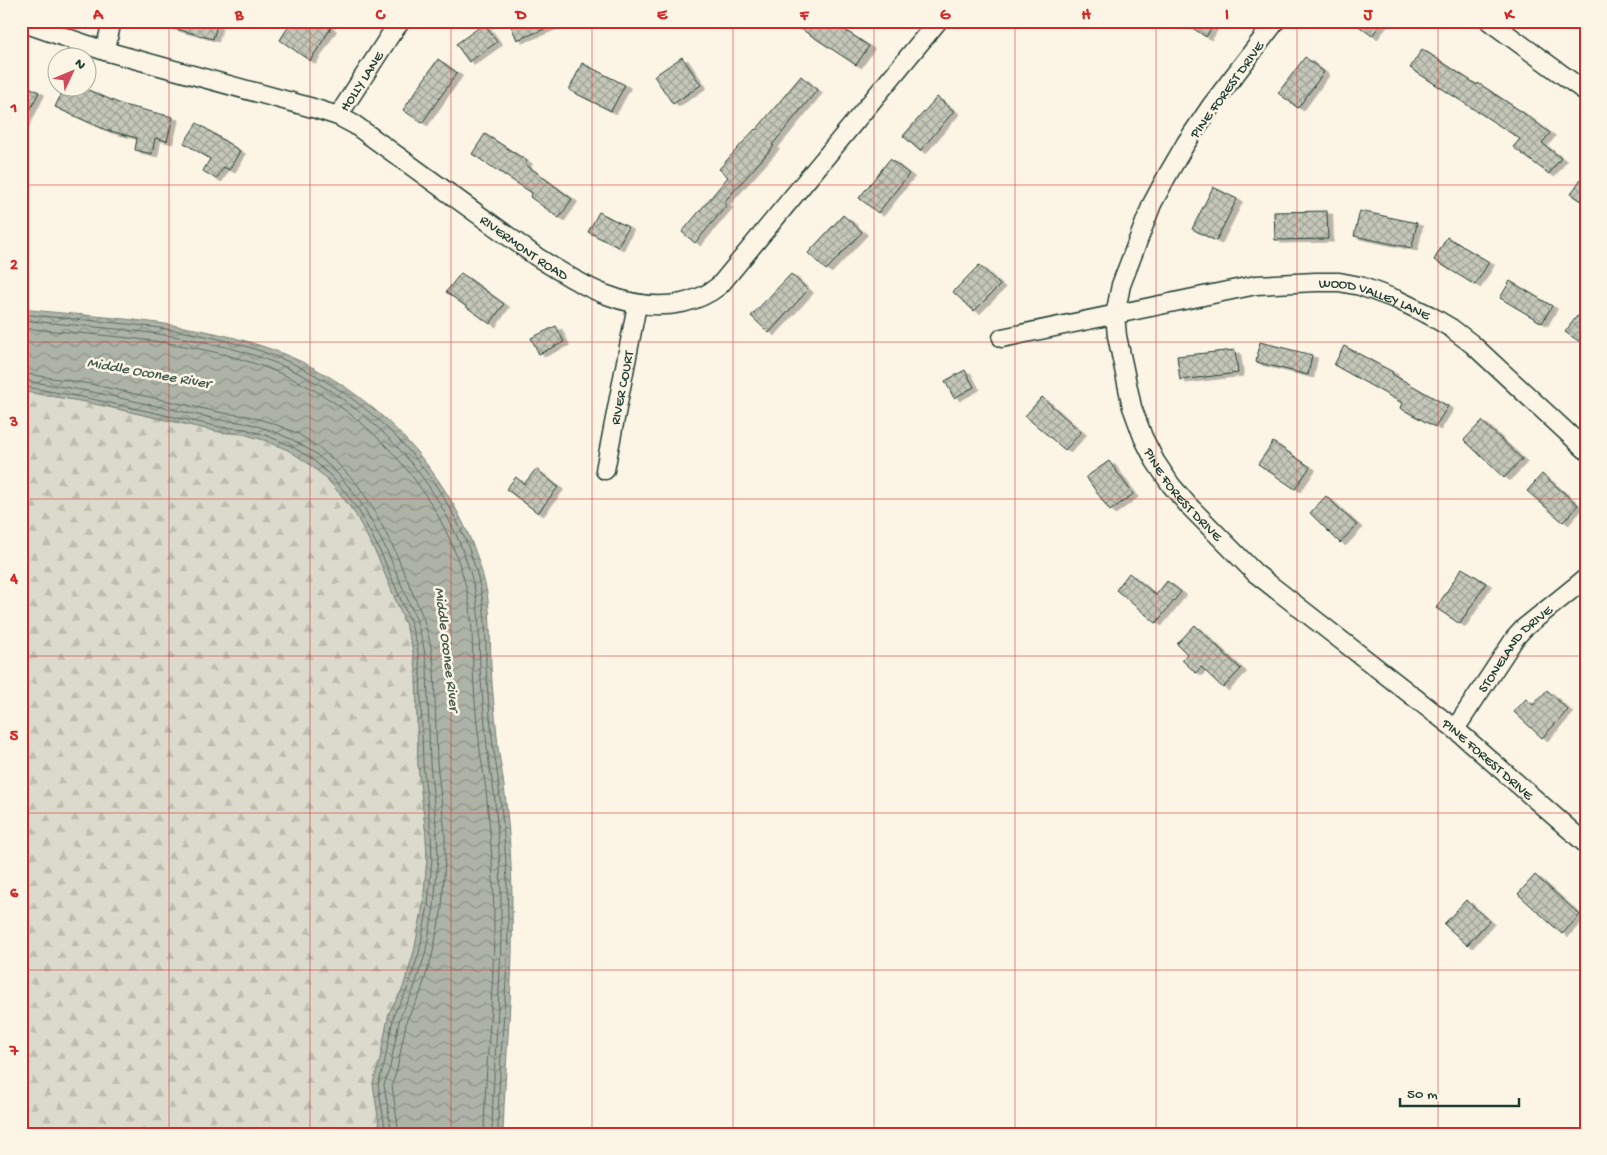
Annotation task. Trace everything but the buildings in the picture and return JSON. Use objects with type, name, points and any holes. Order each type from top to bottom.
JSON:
[{"type":"street","points":[[105,51],[112,21]]},
{"type":"street","name":"HOLLY LANE","points":[[338,116],[391,34],[402,21]]},
{"type":"street","name":"PINE FOREST DRIVE","points":[[1276,21],[1211,106],[1186,143],[1152,204],[1127,266],[1115,314],[1120,357],[1132,407],[1143,438],[1155,461],[1176,492],[1255,573],[1455,729],[1586,844]]},
{"type":"street","points":[[1489,21],[1586,92]]},
{"type":"street","name":"RIVERMONT ROAD","points":[[21,22],[105,51],[338,116],[355,125],[537,257],[567,276],[592,290],[637,305],[652,306],[691,301],[709,294],[720,285],[934,22]]},
{"type":"street","name":"WOOD VALLEY LANE","points":[[1002,338],[1256,285],[1339,282],[1360,286],[1413,307],[1451,328],[1472,344],[1586,450]]},
{"type":"street","name":"RIVER COURT","points":[[605,470],[637,305]]},
{"type":"street","name":"STONELAND DRIVE","points":[[1455,729],[1520,633],[1586,578]]},
{"type":"green space","points":[[21,391],[86,402],[220,432],[244,434],[288,450],[326,478],[342,496],[356,515],[378,557],[405,623],[416,669],[418,764],[427,858],[423,906],[414,952],[403,988],[389,1013],[379,1064],[373,1083],[381,1134],[21,1134]]},
{"type":"water","name":"Middle Oconee River","points":[[21,309],[128,319],[198,330],[233,337],[300,361],[333,379],[365,401],[394,427],[420,456],[443,487],[462,521],[477,556],[487,593],[489,612],[492,684],[507,816],[512,891],[512,963],[503,1134],[381,1134],[380,1130],[373,1083],[379,1064],[389,1013],[403,988],[414,952],[423,906],[427,858],[418,764],[416,669],[412,646],[405,623],[378,557],[356,515],[326,478],[308,463],[288,450],[267,441],[244,434],[220,432],[86,402],[21,391]]}]
